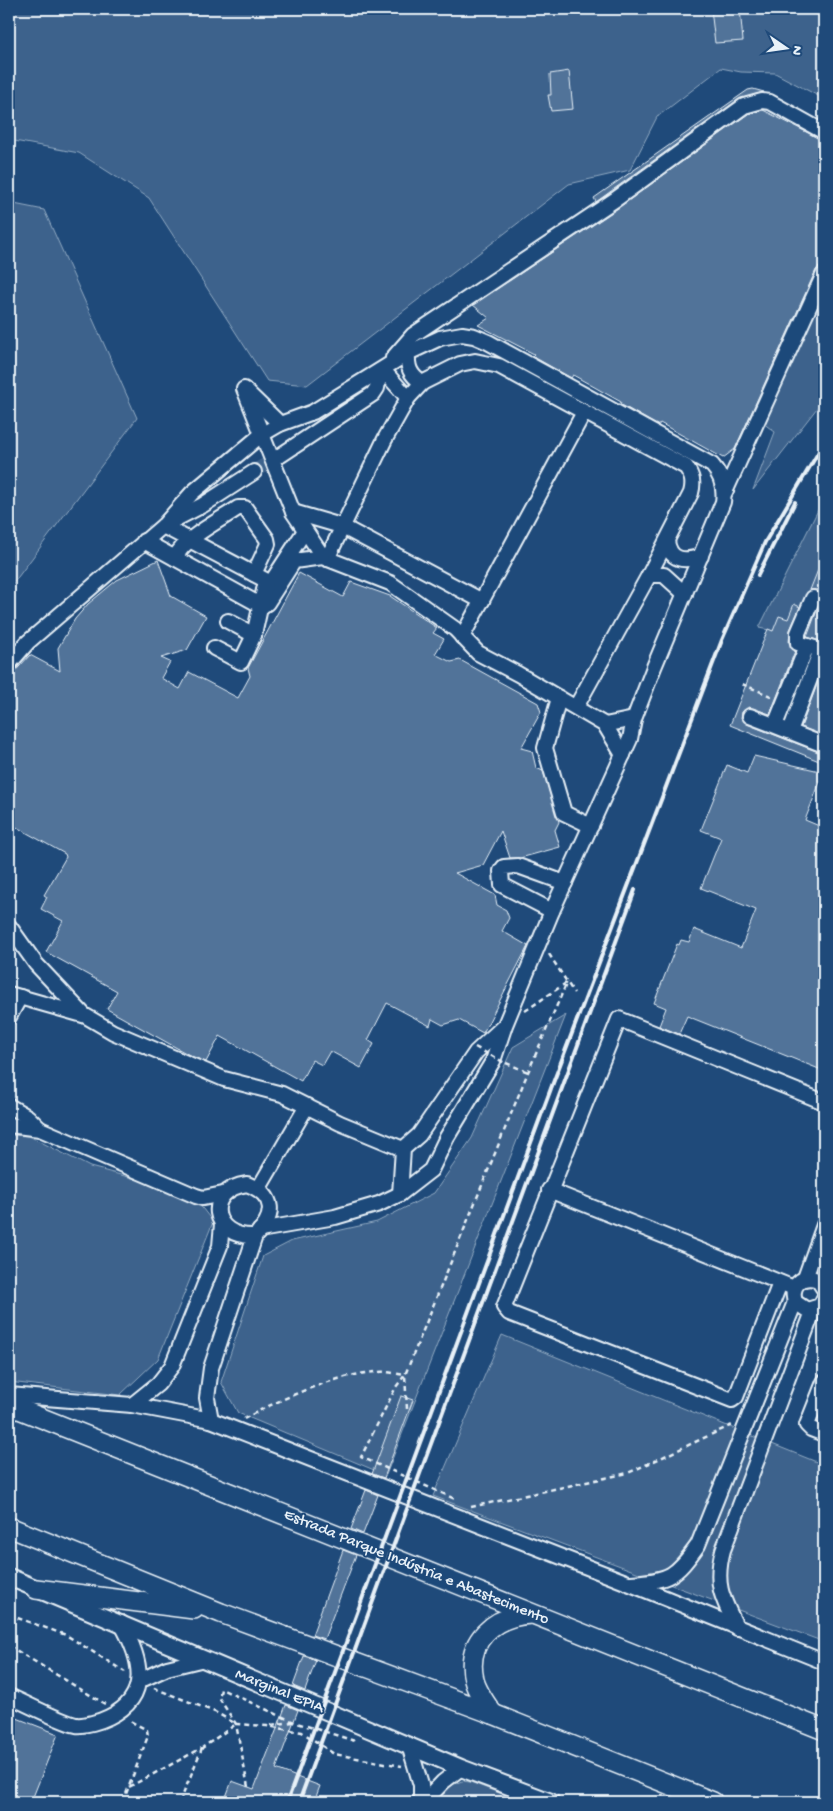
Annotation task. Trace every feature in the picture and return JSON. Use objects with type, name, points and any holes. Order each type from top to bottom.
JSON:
[{"type":"highway","name":"Estrada Parque Indústria e Abastecimento","points":[[9,1405],[824,1730]]},
{"type":"highway","points":[[9,1527],[221,1613],[493,1714],[713,1802]]},
{"type":"highway","points":[[36,1589],[221,1613]]},
{"type":"highway","points":[[493,1714],[474,1682],[472,1664],[476,1648],[485,1633],[498,1622],[514,1615],[531,1614]]},
{"type":"main road","name":"Marginal EPIA","points":[[9,1578],[121,1623],[200,1660],[461,1768],[551,1802]]},
{"type":"street","points":[[281,455],[373,394],[377,388],[382,370],[413,335],[616,199],[744,106],[762,100],[770,102],[824,132]]},
{"type":"street","points":[[9,1125],[40,1129],[144,1175],[203,1198],[232,1234],[258,1233],[335,1217],[379,1204],[400,1194],[431,1170],[447,1137],[499,1062],[506,1025],[552,910],[623,755],[633,728],[634,719],[723,502],[724,492],[824,274]]},
{"type":"street","points":[[164,526],[192,493],[261,435],[280,424],[313,412],[408,354],[452,334],[474,336],[712,464],[719,473],[724,492]]},
{"type":"street","points":[[474,336],[479,346],[475,360]]},
{"type":"street","points":[[408,354],[408,366],[411,374],[422,383]]},
{"type":"street","points":[[325,558],[408,398],[422,383],[441,372],[475,360],[499,366],[584,414],[686,467],[692,476],[691,493],[649,575],[576,707]]},
{"type":"street","points":[[382,370],[408,398]]},
{"type":"street","points":[[280,424],[244,389],[292,512],[304,532],[325,558]]},
{"type":"street","points":[[462,637],[584,414]]},
{"type":"street","points":[[9,664],[28,642],[144,541],[164,526],[203,505],[254,472]]},
{"type":"street","points":[[175,558],[178,551],[190,540],[238,508],[248,510],[268,544],[260,578],[262,606],[254,635],[241,662],[214,648]]},
{"type":"street","points":[[292,512],[341,526],[482,601]]},
{"type":"street","points":[[164,526],[260,578],[272,581],[292,559],[325,558],[390,583],[455,629],[478,653],[576,707],[605,726],[623,755]]},
{"type":"street","points":[[262,606],[267,603],[292,559],[304,532]]},
{"type":"street","points":[[144,541],[262,606]]},
{"type":"street","points":[[667,541],[671,554],[676,558],[684,561],[701,556]]},
{"type":"street","points":[[649,575],[664,576],[686,594]]},
{"type":"street","points":[[790,731],[818,679],[823,647],[807,646],[798,643],[797,638],[813,598]]},
{"type":"street","points":[[228,621],[254,635]]},
{"type":"street","points":[[774,725],[807,646]]},
{"type":"street","points":[[559,698],[546,751],[564,813],[591,826]]},
{"type":"street","points":[[750,716],[824,745]]},
{"type":"street","points":[[605,726],[634,719]]},
{"type":"street","points":[[552,910],[502,885],[500,880],[501,871],[504,867],[518,866],[565,883]]},
{"type":"street","points":[[9,926],[36,964],[84,1016]]},
{"type":"street","points":[[9,1017],[14,995],[84,1016],[113,1032],[224,1079],[282,1094],[403,1149]]},
{"type":"street","points":[[780,1283],[736,1397],[732,1400],[505,1310],[506,1298],[619,1019],[824,1102]]},
{"type":"street","points":[[400,1194],[403,1149],[419,1135],[476,1050],[506,1025]]},
{"type":"street","points":[[476,1050],[499,1062]]},
{"type":"street","points":[[9,1106],[28,1117],[40,1129]]},
{"type":"street","points":[[259,1188],[306,1106]]},
{"type":"street","points":[[203,1198],[223,1194],[235,1186],[247,1184],[259,1188],[269,1200],[270,1209],[268,1221],[258,1233],[211,1368],[208,1398],[211,1420]]},
{"type":"street","points":[[549,1190],[780,1283],[798,1289],[818,1280],[822,1295],[722,1550],[718,1568],[718,1583],[722,1597],[737,1628]]},
{"type":"street","points":[[132,1405],[158,1384],[172,1366],[220,1246],[218,1204],[223,1194]]},
{"type":"street","points":[[628,1583],[662,1581],[675,1572],[698,1546],[824,1225]]},
{"type":"street","points":[[798,1289],[807,1310],[822,1295]]},
{"type":"street","points":[[824,1382],[807,1425],[811,1429],[824,1434]]},
{"type":"street","points":[[9,1395],[132,1405],[211,1420],[628,1583],[824,1662]]},
{"type":"street","points":[[9,1696],[76,1725],[102,1720],[118,1713],[134,1696],[139,1681],[138,1661],[133,1644],[121,1623]]},
{"type":"street","points":[[139,1681],[167,1668],[200,1660]]},
{"type":"street","points":[[409,1745],[421,1785],[423,1802]]},
{"type":"street","points":[[423,1802],[443,1782],[461,1768]]},
{"type":"path","points":[[742,684],[784,702]]},
{"type":"path","points":[[540,941],[574,992]]},
{"type":"path","points":[[506,1025],[567,982]]},
{"type":"path","points":[[567,982],[528,1072],[405,1376],[396,1387],[361,1457],[472,1507],[628,1473],[735,1424],[745,1425]]},
{"type":"path","points":[[476,1050],[499,1062],[528,1072]]},
{"type":"path","points":[[236,1430],[243,1420],[268,1405],[349,1376],[380,1372],[405,1376]]},
{"type":"path","points":[[405,1376],[407,1409]]},
{"type":"path","points":[[9,1615],[66,1635],[139,1681],[166,1694],[215,1712],[236,1724],[267,1726],[302,1732],[334,1754],[411,1767]]},
{"type":"path","points":[[9,1646],[147,1730],[148,1736],[123,1802]]},
{"type":"path","points":[[248,1787],[236,1724],[219,1698],[221,1689],[294,1722],[365,1744]]},
{"type":"path","points":[[267,1726],[294,1722]]},
{"type":"path","points":[[129,1787],[202,1748],[236,1724]]},
{"type":"path","points":[[180,1802],[202,1748]]},
{"type":"shaded area","points":[[9,9],[824,9],[824,99],[775,73],[741,72],[721,68],[657,117],[630,170],[569,184],[307,385],[267,381],[149,198],[79,153],[9,140]]},
{"type":"shaded area","points":[[9,203],[44,210],[137,418],[9,589]]},
{"type":"shaded area","points":[[824,268],[824,399],[753,490],[775,432],[763,423]]},
{"type":"shaded area","points":[[824,498],[824,564],[819,569],[803,611],[794,609],[788,623],[774,631],[759,628]]},
{"type":"shaded area","points":[[566,1015],[386,1475],[238,1413],[221,1382],[263,1256],[292,1241],[377,1222],[434,1193],[472,1138],[513,1047]]},
{"type":"shaded area","points":[[9,1135],[29,1136],[90,1167],[140,1180],[199,1204],[213,1222],[158,1359],[120,1395],[9,1382]]},
{"type":"shaded area","points":[[502,1335],[824,1465],[824,1642],[433,1496]]},
{"type":"shaded area","points":[[462,1781],[470,1782],[523,1802],[437,1802],[447,1787]]},
{"type":"building","points":[[711,9],[740,9],[743,41],[715,43]]},
{"type":"building","points":[[569,71],[573,109],[551,111],[548,95],[551,95],[550,74]]},
{"type":"building","points":[[753,89],[764,92],[739,99],[596,202],[594,198],[748,90]]},
{"type":"building","points":[[763,110],[824,141],[824,265],[816,270],[735,449],[723,458],[660,423],[658,426],[620,404],[621,402],[573,375],[571,378],[532,356],[534,354],[478,325],[489,318],[473,305],[621,206],[748,114]]},
{"type":"building","points":[[824,555],[824,642],[807,637],[822,597],[817,590],[810,590]]},
{"type":"building","points":[[158,560],[171,596],[206,616],[187,650],[161,658],[170,662],[161,678],[180,689],[189,672],[238,698],[250,676],[248,668],[299,573],[343,597],[351,582],[390,596],[437,628],[433,633],[444,639],[435,654],[451,662],[460,660],[538,703],[541,712],[521,748],[532,751],[536,768],[543,771],[559,822],[555,830],[560,847],[520,858],[510,858],[501,831],[483,865],[455,873],[495,895],[497,905],[506,910],[509,918],[502,931],[528,946],[483,1033],[459,1020],[443,1025],[432,1019],[430,1026],[387,1003],[368,1040],[374,1044],[361,1068],[330,1051],[322,1065],[312,1060],[301,1081],[220,1036],[206,1062],[193,1057],[107,1009],[117,991],[46,952],[63,921],[41,909],[47,897],[44,895],[66,857],[65,854],[9,823],[9,678],[30,655],[60,671],[58,648],[75,619],[88,604],[117,580]]},
{"type":"building","points":[[794,604],[800,607],[790,630],[789,643],[795,651],[770,714],[749,707],[742,712],[741,718],[747,724],[824,754],[824,763],[730,725],[768,629],[773,631],[779,616],[788,619]]},
{"type":"building","points":[[824,666],[824,736],[801,727]]},
{"type":"building","points":[[754,756],[824,772],[805,820],[824,828],[824,1071],[687,1016],[679,1034],[659,1026],[666,1008],[654,1003],[677,944],[679,945],[681,940],[689,942],[694,929],[741,948],[756,910],[701,888],[721,838],[701,830],[727,765],[747,773]]},
{"type":"building","points":[[401,1396],[413,1400],[384,1478],[372,1474]]},
{"type":"building","points":[[366,1490],[378,1495],[363,1534],[351,1529]]},
{"type":"building","points":[[343,1550],[356,1555],[324,1639],[312,1635]]},
{"type":"building","points":[[304,1656],[316,1660],[305,1691],[293,1686]]},
{"type":"building","points":[[286,1705],[298,1710],[276,1769],[320,1786],[314,1802],[224,1802],[232,1781],[254,1789]]},
{"type":"building","points":[[9,1715],[58,1734],[31,1802],[9,1802]]},
{"type":"tunnel","points":[[254,472],[281,455]]},
{"type":"railway","points":[[287,1802],[553,1083],[722,640],[765,542],[824,443]]},
{"type":"railway","points":[[758,575],[795,502]]},
{"type":"railway","points":[[299,1802],[635,890]]}]
